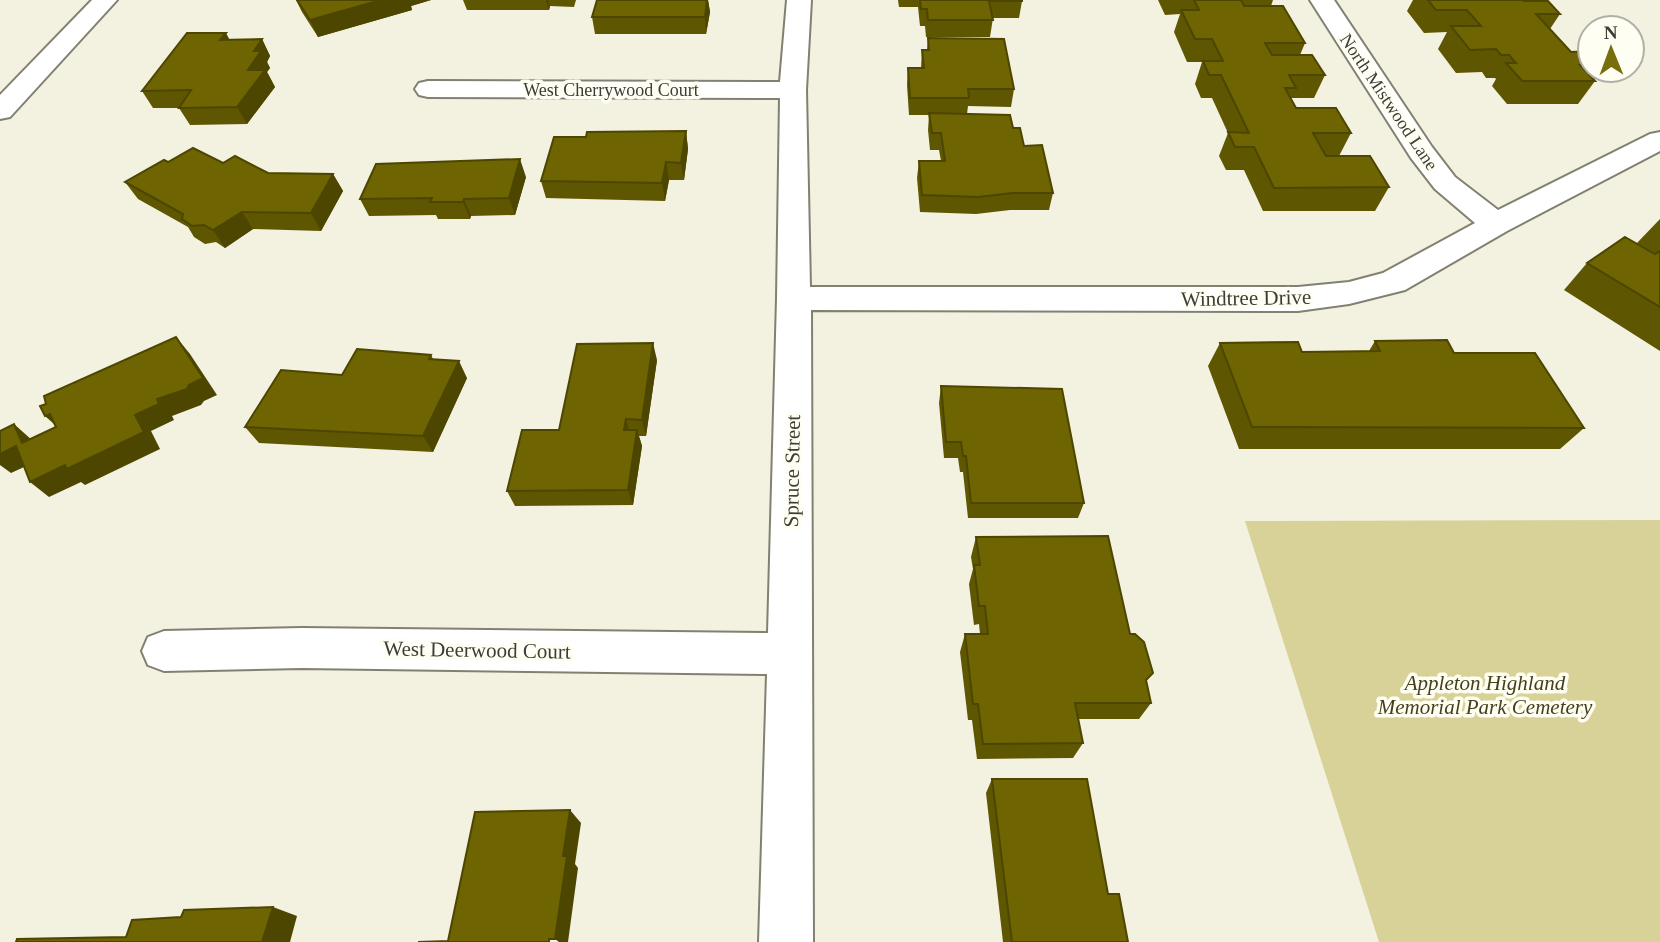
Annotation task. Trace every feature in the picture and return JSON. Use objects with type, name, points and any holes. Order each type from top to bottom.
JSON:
[{"type":"street","points":[[0,111],[105,0]]},
{"type":"street","name":"Spruce Street","points":[[786,942],[794,298],[793,90],[799,0]]},
{"type":"street","name":"North Mistwood Lane","points":[[1322,0],[1421,152],[1445,183],[1496,224]]},
{"type":"street","name":"West Cherrywood Court","points":[[428,89],[793,90]]},
{"type":"street","name":"Windtree Drive","points":[[794,298],[1298,299],[1349,293],[1393,282],[1496,224],[1660,140]]},
{"type":"street","name":"West Deerwood Court","points":[[164,652],[302,648],[790,654]]},
{"type":"green space","name":"Appleton Highland Memorial Park Cemetery","points":[[1660,520],[1660,942],[1379,942],[1245,521]]},
{"type":"building","points":[[297,0],[381,0],[310,20]]},
{"type":"building","points":[[597,0],[707,0],[705,17],[592,17]]},
{"type":"building","points":[[920,0],[1022,1],[989,1],[993,20],[928,20],[927,9],[921,9]]},
{"type":"building","points":[[1194,0],[1241,0],[1244,6],[1283,6],[1305,43],[1265,43],[1272,55],[1312,55],[1325,75],[1289,75],[1296,88],[1285,88],[1296,108],[1336,108],[1351,133],[1313,133],[1326,156],[1370,156],[1389,187],[1274,188],[1254,147],[1235,147],[1228,132],[1249,133],[1221,75],[1209,75],[1203,61],[1223,61],[1212,39],[1195,39],[1181,10],[1199,10]]},
{"type":"building","points":[[1428,0],[1548,1],[1560,14],[1536,14],[1571,52],[1576,52],[1576,81],[1522,81],[1506,63],[1516,63],[1509,55],[1501,55],[1496,49],[1470,50],[1451,26],[1481,26],[1467,10],[1436,10]]},
{"type":"building","points":[[187,33],[226,33],[220,40],[262,39],[254,51],[261,51],[248,70],[265,70],[237,107],[179,108],[191,90],[142,91]]},
{"type":"building","points":[[928,38],[1004,39],[1014,89],[968,89],[969,98],[910,98],[908,68],[924,68],[922,50],[929,50]]},
{"type":"building","points":[[929,113],[1010,115],[1013,128],[1020,128],[1024,146],[1042,145],[1053,193],[1013,193],[978,197],[922,195],[919,161],[945,161],[941,133],[932,133]]},
{"type":"building","points":[[686,131],[681,163],[666,162],[662,183],[541,181],[554,137],[586,137],[587,132]]},
{"type":"building","points":[[193,148],[223,163],[235,156],[268,173],[333,174],[311,213],[242,212],[213,230],[204,225],[192,226],[182,219],[183,214],[125,182],[164,160],[168,162]]},
{"type":"building","points":[[520,159],[509,198],[464,199],[463,202],[430,202],[432,198],[360,199],[376,164]]},
{"type":"building","points":[[1625,237],[1655,254],[1660,251],[1660,307],[1587,263]]},
{"type":"building","points":[[176,337],[203,378],[189,385],[187,389],[157,399],[159,404],[135,415],[144,432],[67,469],[65,465],[30,482],[16,446],[0,454],[0,431],[14,424],[22,443],[56,427],[50,414],[45,416],[40,406],[46,404],[44,396]]},
{"type":"building","points":[[1447,340],[1454,353],[1535,353],[1584,428],[1252,427],[1220,343],[1298,342],[1302,352],[1380,351],[1375,341]]},
{"type":"building","points":[[653,343],[642,420],[626,419],[624,430],[637,430],[628,490],[507,491],[522,430],[559,430],[577,344]]},
{"type":"building","points":[[357,349],[431,355],[429,359],[459,361],[423,436],[245,427],[281,370],[342,375]]},
{"type":"building","points":[[941,386],[1062,389],[1084,503],[971,503],[966,456],[963,456],[961,442],[946,442]]},
{"type":"building","points":[[1108,536],[1130,634],[1135,634],[1144,642],[1153,673],[1146,680],[1151,703],[1075,703],[1083,743],[983,744],[978,704],[973,704],[965,634],[988,634],[985,606],[979,606],[974,565],[980,565],[976,537]]},
{"type":"building","points":[[992,779],[1087,779],[1108,894],[1119,894],[1128,942],[1012,942]]},
{"type":"building","points":[[570,810],[563,856],[567,856],[555,939],[549,939],[549,942],[418,942],[448,941],[475,812]]},
{"type":"building","points":[[273,907],[262,942],[16,942],[17,939],[126,937],[132,920],[181,917],[184,910]]}]
